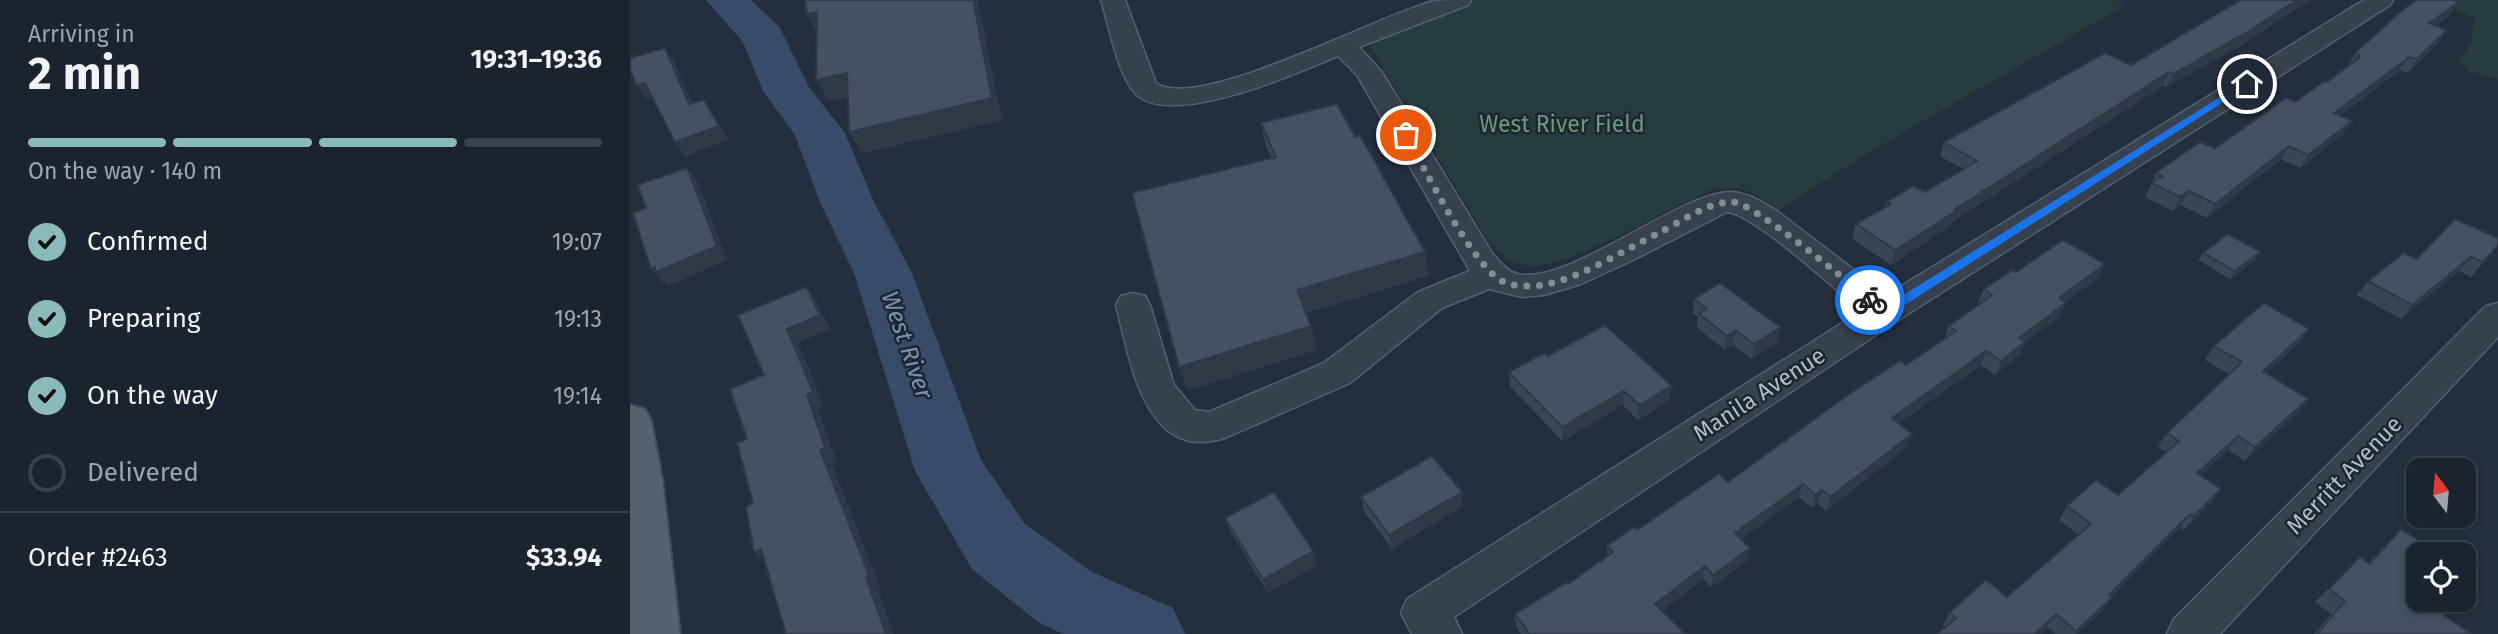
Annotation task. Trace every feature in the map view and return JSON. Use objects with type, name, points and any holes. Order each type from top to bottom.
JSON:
[{"type":"main road","points":[[630,421],[655,634]]},
{"type":"street","points":[[1113,0],[1143,85],[1154,96],[1166,99],[1220,90],[1459,0]]},
{"type":"street","name":"Manila Avenue","points":[[1431,623],[1885,312],[2381,0]]},
{"type":"street","points":[[1340,46],[1358,59],[1369,72],[1470,247],[1480,261],[1504,282],[1522,285],[1548,284],[1581,271],[1718,205],[1734,202],[1765,219],[1885,312]]},
{"type":"street","points":[[1133,305],[1156,387],[1167,406],[1184,424],[1211,427],[1337,373],[1430,299],[1493,274]]},
{"type":"street","name":"Merritt Avenue","points":[[2190,634],[2498,315]]},
{"type":"green space","name":"West River Field","points":[[1476,0],[2115,0],[2125,5],[1871,151],[1777,211],[1761,198],[1746,191],[1731,188],[1710,190],[1594,247],[1548,264],[1532,266],[1508,259],[1490,244],[1370,46],[1376,37]]},
{"type":"green space","points":[[2440,0],[2498,0],[2498,79],[2471,72],[2459,63],[2472,41],[2474,18]]},
{"type":"building","points":[[805,0],[973,0],[992,98],[849,132],[847,73],[816,80],[817,12],[807,14]]},
{"type":"building","points":[[2241,0],[2297,0],[2173,74],[2169,72],[1895,250],[1856,224],[1891,204],[1887,202],[1913,186],[1925,192],[1977,161],[1944,142],[2105,53],[2131,65]]},
{"type":"building","points":[[2417,0],[2459,2],[2429,23],[2447,30],[2417,59],[2409,57],[2334,113],[2352,121],[2308,155],[2289,146],[2215,204],[2189,191],[2180,197],[2152,183],[2162,176],[2156,173],[2200,142],[2215,148],[2286,98],[2295,102],[2323,82],[2327,82],[2360,57],[2356,52]]},
{"type":"building","points":[[665,48],[689,104],[704,100],[719,126],[675,142],[645,83],[636,85],[630,69],[630,58]]},
{"type":"building","points":[[1337,104],[1355,137],[1360,135],[1425,252],[1297,290],[1311,326],[1179,367],[1132,193],[1276,157],[1261,123]]},
{"type":"building","points":[[687,168],[717,246],[656,272],[655,267],[651,269],[633,213],[646,208],[638,185]]},
{"type":"building","points":[[2455,219],[2498,238],[2498,245],[2483,262],[2471,257],[2412,305],[2368,281],[2404,253],[2417,259]]},
{"type":"building","points":[[2228,234],[2261,252],[2235,271],[2203,253]]},
{"type":"building","points":[[2063,240],[2105,264],[2059,298],[2066,303],[2019,338],[2025,342],[2001,361],[1986,351],[1892,418],[1912,434],[1830,497],[1822,490],[1816,495],[1803,484],[1735,533],[1750,548],[1713,575],[1705,566],[1655,604],[1685,634],[1530,634],[1515,614],[1567,582],[1568,584],[1613,552],[1607,546],[1634,527],[1637,530],[1719,474],[1728,482],[1855,390],[1900,361],[1906,365],[1956,331],[1949,326],[1992,295],[1984,289],[2013,270],[2016,272]]},
{"type":"building","points":[[1720,283],[1780,327],[1754,344],[1736,330],[1727,336],[1699,314],[1707,309],[1694,299]]},
{"type":"building","points":[[806,287],[820,315],[787,329],[813,392],[807,395],[825,448],[820,450],[869,575],[866,577],[886,634],[786,634],[761,549],[754,552],[746,507],[753,503],[737,443],[747,439],[730,389],[764,375],[738,315]]},
{"type":"building","points":[[2264,303],[2309,329],[2263,371],[2308,399],[2255,447],[2238,436],[2197,473],[2221,489],[2194,516],[2190,514],[2109,595],[2112,598],[2076,631],[2056,614],[2035,634],[1937,634],[1956,618],[1949,613],[1986,580],[2007,597],[2091,524],[2067,506],[2096,480],[2118,495],[2179,441],[2167,433],[2242,362],[2214,346]]},
{"type":"building","points":[[1605,325],[1672,386],[1639,405],[1624,391],[1562,427],[1509,372],[1545,353],[1548,356]]},
{"type":"building","points":[[1432,456],[1462,492],[1389,535],[1361,497]]},
{"type":"building","points":[[1274,492],[1313,551],[1263,580],[1225,518]]},
{"type":"building","points":[[2401,529],[2421,542],[2406,542],[2406,612],[2446,612],[2444,615],[2471,634],[2317,634],[2345,601],[2329,589],[2360,557],[2370,564]]},
{"type":"waterway","name":"West River","points":[[727,0],[764,37],[787,91],[820,133],[846,200],[883,273],[950,471],[998,546],[1065,597],[1145,634]]},
{"type":"way so far","points":[[1406,135],[1470,247],[1480,261],[1504,282],[1522,285],[1548,284],[1581,271],[1718,205],[1734,202],[1765,219],[1870,300]]},
{"type":"route","points":[[1870,300],[1885,312],[2247,84]]}]
